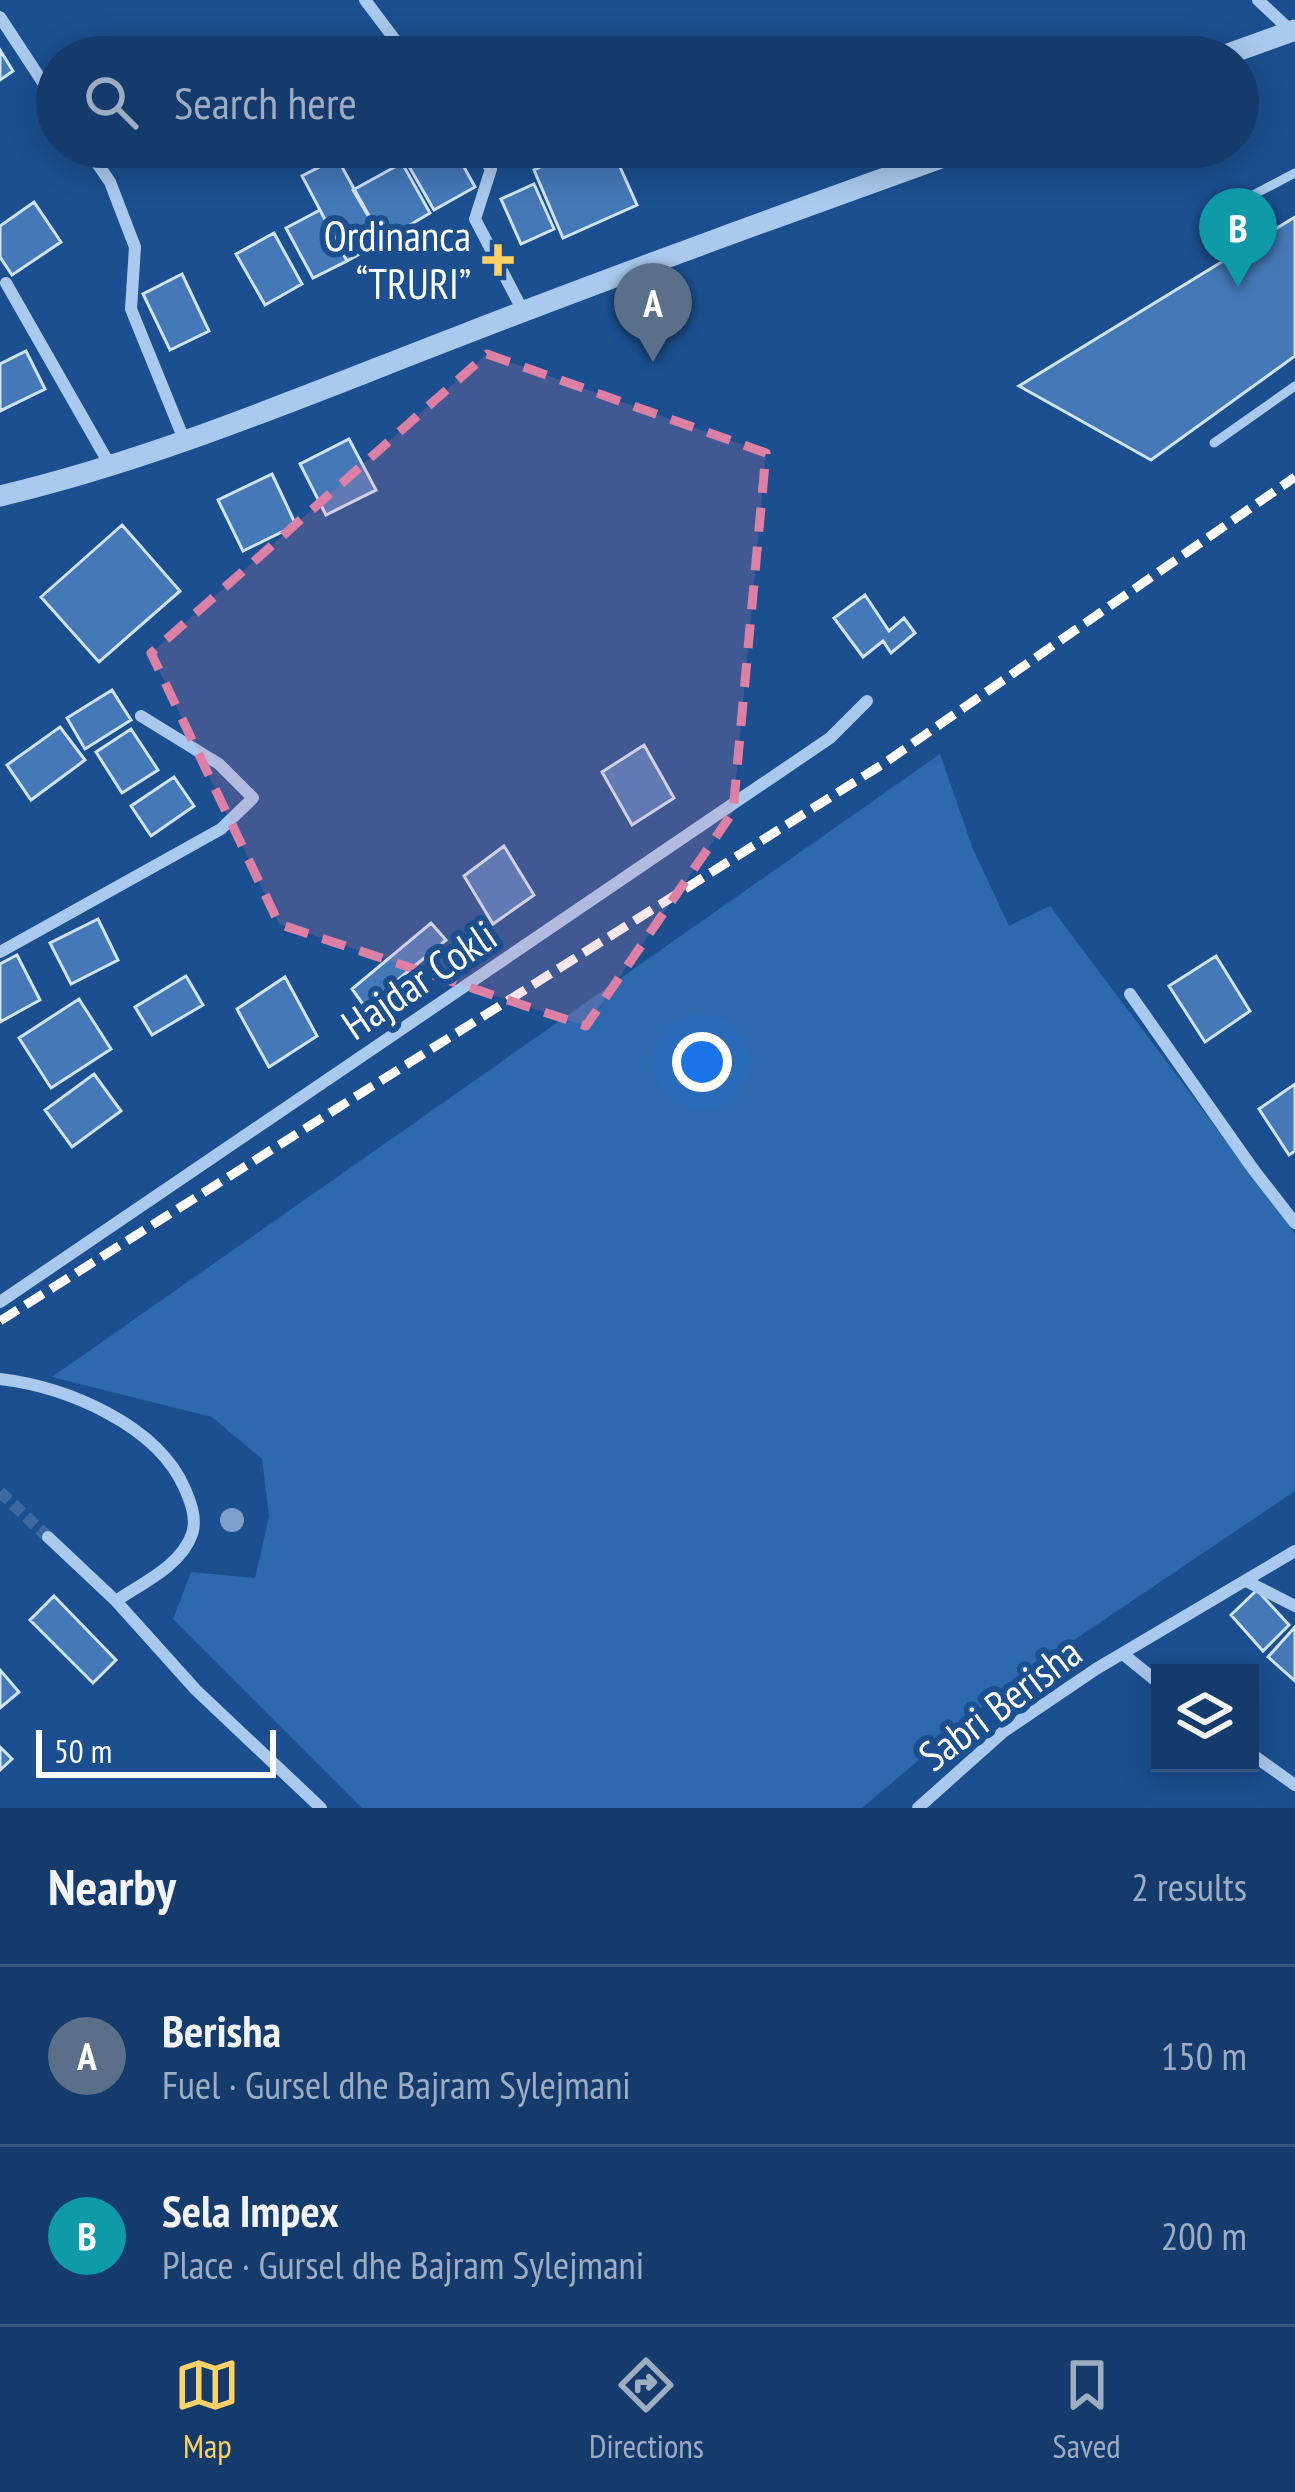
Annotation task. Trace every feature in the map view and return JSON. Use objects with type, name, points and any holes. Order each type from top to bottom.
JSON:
[{"type":"street","points":[[365,0],[392,36]]},
{"type":"street","points":[[1258,0],[1293,30],[1259,43]]},
{"type":"street","points":[[0,17],[36,72]]},
{"type":"street","points":[[100,168],[135,247],[131,309],[185,442]]},
{"type":"street","points":[[490,168],[475,219],[524,311]]},
{"type":"street","points":[[0,496],[112,468],[185,442],[914,168]]},
{"type":"street","points":[[6,283],[112,468]]},
{"type":"street","name":"Hajdar Cokli","points":[[0,1302],[830,738],[867,701]]},
{"type":"street","points":[[0,952],[221,829],[253,798],[218,764],[141,716]]},
{"type":"street","points":[[1130,994],[1295,1223]]},
{"type":"street","points":[[0,1379],[37,1384],[137,1428],[178,1473],[193,1506],[193,1533],[175,1562],[116,1601]]},
{"type":"street","points":[[48,1537],[116,1601],[196,1690],[321,1808]]},
{"type":"street","name":"Sabri Berisha","points":[[918,1808],[1004,1732],[1295,1551]]},
{"type":"street","points":[[1246,1581],[1295,1606]]},
{"type":"street","name":"Sabri Berisha","points":[[1123,1654],[1151,1677]]},
{"type":"street","points":[[1259,1759],[1295,1785]]},
{"type":"lane","points":[[1209,218],[1295,173]]},
{"type":"lane","points":[[1214,443],[1295,386]]},
{"type":"highlighted area","points":[[487,354],[766,453],[733,812],[586,1026],[279,924],[151,653]]},
{"type":"shaded area","points":[[940,754],[973,849],[1009,926],[1050,906],[1295,1233],[1295,1491],[1009,1684],[862,1808],[362,1808],[173,1619],[191,1572],[255,1578],[269,1517],[262,1459],[212,1417],[52,1377]]},
{"type":"building","points":[[0,50],[13,71],[0,80]]},
{"type":"building","points":[[318,168],[343,168],[383,241],[347,261],[302,176]]},
{"type":"building","points":[[393,168],[405,168],[430,213],[383,241],[353,190]]},
{"type":"building","points":[[410,168],[465,168],[475,187],[434,210]]},
{"type":"building","points":[[620,168],[637,205],[563,238],[534,170]]},
{"type":"building","points":[[534,184],[554,229],[521,244],[501,199]]},
{"type":"building","points":[[34,202],[61,242],[12,275],[0,257],[0,226]]},
{"type":"building","points":[[320,210],[347,261],[313,278],[286,228]]},
{"type":"building","points":[[1295,217],[1295,356],[1151,460],[1019,386]]},
{"type":"building","points":[[274,233],[302,284],[265,305],[236,254]]},
{"type":"building","points":[[182,274],[209,331],[170,350],[143,294]]},
{"type":"building","points":[[26,351],[45,389],[0,411],[0,364]]},
{"type":"building","points":[[349,439],[376,490],[326,515],[300,464]]},
{"type":"building","points":[[272,474],[296,525],[243,551],[218,500]]},
{"type":"building","points":[[122,525],[180,591],[99,662],[41,597]]},
{"type":"building","points":[[865,595],[889,631],[904,618],[915,633],[891,653],[883,641],[863,657],[834,618]]},
{"type":"building","points":[[112,690],[131,720],[85,749],[67,718]]},
{"type":"building","points":[[60,727],[85,760],[31,800],[7,765]]},
{"type":"building","points":[[131,729],[158,770],[122,793],[96,752]]},
{"type":"building","points":[[644,745],[674,798],[632,825],[602,772]]},
{"type":"building","points":[[174,777],[194,806],[151,836],[131,806]]},
{"type":"building","points":[[504,846],[534,895],[493,924],[464,876]]},
{"type":"building","points":[[98,919],[118,960],[71,984],[50,943]]},
{"type":"building","points":[[431,923],[446,940],[365,1007],[352,989]]},
{"type":"building","points":[[17,955],[40,1000],[0,1022],[0,964]]},
{"type":"building","points":[[1216,956],[1250,1011],[1205,1042],[1169,986]]},
{"type":"building","points":[[186,976],[203,1005],[152,1035],[135,1007]]},
{"type":"building","points":[[285,977],[317,1036],[269,1067],[237,1009]]},
{"type":"building","points":[[79,999],[111,1049],[51,1088],[19,1038]]},
{"type":"building","points":[[94,1074],[121,1111],[72,1147],[45,1110]]},
{"type":"building","points":[[1295,1084],[1295,1151],[1289,1155],[1259,1109]]},
{"type":"building","points":[[1257,1590],[1289,1625],[1263,1651],[1231,1615]]},
{"type":"building","points":[[54,1596],[116,1660],[93,1683],[30,1620]]},
{"type":"building","points":[[1295,1627],[1295,1681],[1268,1657]]},
{"type":"building","points":[[0,1670],[19,1692],[0,1708]]},
{"type":"building","points":[[0,1747],[12,1759],[0,1770]]},
{"type":"tunnel","points":[[0,1492],[48,1537]]},
{"type":"railway","points":[[0,1321],[883,764],[1295,477]]},
{"type":"place","name":"Ordinanca “TRURI”","points":[[498,260]]},
{"type":"place","name":"Sela Impex","points":[[1238,287]]},
{"type":"place","name":"Berisha","points":[[653,362]]}]
